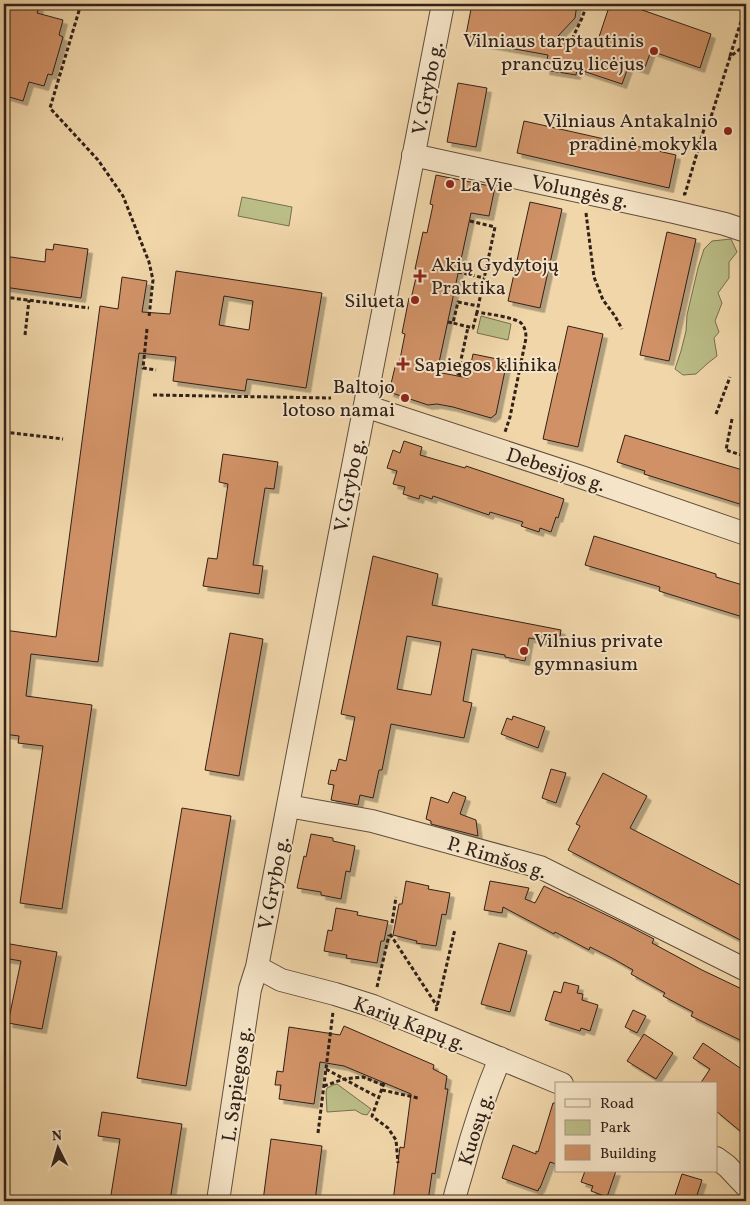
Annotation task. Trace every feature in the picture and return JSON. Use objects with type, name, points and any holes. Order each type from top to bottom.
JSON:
[{"type":"street","name":"V. Grybo g.","points":[[257,967],[443,4]]},
{"type":"street","name":"Volungės g.","points":[[413,155],[686,214],[746,232]]},
{"type":"street","name":"Debesijos g.","points":[[364,406],[591,480],[746,534]]},
{"type":"street","name":"P. Rimšos g.","points":[[288,806],[372,821],[540,867],[746,970]]},
{"type":"street","name":"Karių Kapų g.","points":[[257,967],[281,980],[373,1006],[557,1082]]},
{"type":"street","name":"L. Sapiegos g.","points":[[218,1201],[250,989],[257,967]]},
{"type":"street","name":"Kuosų g.","points":[[454,1201],[478,1116],[500,1058]]},
{"type":"street","points":[[718,1159],[746,1186]]},
{"type":"path","points":[[81,4],[50,108],[98,160],[123,196],[149,262],[153,280],[149,317]]},
{"type":"path","points":[[572,38],[587,4]]},
{"type":"path","points":[[678,195],[685,194],[704,129],[710,120],[745,9]]},
{"type":"path","points":[[730,57],[746,44]]},
{"type":"path","points":[[584,192],[594,277],[603,300],[622,329]]},
{"type":"path","points":[[448,322],[473,328],[477,312],[495,227],[470,221]]},
{"type":"path","points":[[458,272],[484,278]]},
{"type":"path","points":[[4,297],[90,308]]},
{"type":"path","points":[[25,335],[29,300]]},
{"type":"path","points":[[453,323],[458,302],[478,306]]},
{"type":"path","points":[[477,312],[520,322],[526,330],[510,418],[499,451]]},
{"type":"path","points":[[468,327],[458,374],[468,376]]},
{"type":"path","points":[[147,329],[143,368],[156,370]]},
{"type":"path","points":[[439,364],[459,369]]},
{"type":"path","points":[[716,414],[730,378]]},
{"type":"path","points":[[153,394],[331,398]]},
{"type":"path","points":[[732,419],[726,450],[744,456],[746,451]]},
{"type":"path","points":[[4,432],[63,439]]},
{"type":"path","points":[[392,923],[396,897]]},
{"type":"path","points":[[431,1030],[455,929]]},
{"type":"path","points":[[373,1006],[390,934],[437,1006]]},
{"type":"path","points":[[318,1133],[335,994]]},
{"type":"path","points":[[326,1069],[354,1086],[378,1097]]},
{"type":"path","points":[[324,1086],[344,1079],[363,1077],[384,1084],[372,1116],[388,1128],[396,1140],[398,1163]]},
{"type":"path","points":[[382,1090],[418,1098]]},
{"type":"green space","points":[[242,197],[292,207],[289,226],[238,216]]},
{"type":"green space","points":[[731,239],[737,252],[729,262],[729,278],[718,293],[722,303],[715,321],[719,332],[714,338],[717,356],[696,374],[683,375],[675,369],[686,331],[687,315],[704,249],[712,241]]},
{"type":"green space","points":[[481,316],[511,324],[508,340],[477,333]]},
{"type":"green space","points":[[337,1084],[371,1109],[367,1115],[355,1110],[327,1112],[327,1088]]},
{"type":"building","points":[[4,4],[29,4],[39,7],[37,13],[63,20],[59,35],[63,37],[52,75],[48,74],[44,86],[29,82],[23,101],[6,96],[10,83],[4,81]]},
{"type":"building","points":[[472,4],[577,4],[575,18],[558,36],[597,43],[610,4],[625,4],[711,34],[700,68],[651,51],[644,70],[629,65],[622,84],[577,69],[576,75],[545,70],[548,55],[465,40]]},
{"type":"building","points":[[458,83],[487,88],[476,147],[447,142]]},
{"type":"building","points":[[524,121],[676,155],[669,188],[517,153]]},
{"type":"building","points":[[436,175],[495,187],[489,216],[471,213],[437,372],[468,378],[473,354],[507,361],[496,414],[491,418],[453,407],[437,404],[428,405],[389,392],[396,363],[399,364],[405,334],[402,333],[409,298],[411,299],[418,269],[415,269],[423,232],[427,233],[433,205],[430,204]]},
{"type":"building","points":[[530,202],[562,209],[540,308],[508,301]]},
{"type":"building","points":[[667,232],[696,239],[669,361],[640,355]]},
{"type":"building","points":[[54,244],[88,249],[81,298],[4,287],[4,256],[45,262],[46,249],[53,250]]},
{"type":"building","points":[[176,271],[322,293],[306,388],[247,379],[245,391],[173,381],[176,357],[139,353],[98,662],[31,654],[26,696],[92,705],[62,909],[20,903],[43,746],[18,743],[19,736],[4,734],[4,630],[56,637],[100,306],[118,309],[122,277],[147,281],[142,312],[170,314]],"holes":[[[224,296],[253,301],[249,330],[219,325]]]},
{"type":"building","points":[[568,326],[603,334],[578,447],[543,439]]},
{"type":"building","points":[[625,435],[746,471],[746,506],[644,474],[645,471],[617,462]]},
{"type":"building","points":[[404,441],[422,447],[420,455],[465,468],[466,466],[564,499],[551,532],[540,528],[539,532],[521,526],[523,522],[490,512],[489,515],[433,496],[432,499],[420,495],[419,499],[403,494],[405,487],[393,484],[397,471],[387,468],[393,450],[400,453]]},
{"type":"building","points":[[223,454],[278,462],[274,489],[265,488],[253,565],[263,566],[259,594],[203,586],[208,558],[217,559],[228,484],[219,482]]},
{"type":"building","points":[[594,536],[716,574],[716,577],[746,586],[746,618],[659,591],[660,587],[585,565]]},
{"type":"building","points":[[373,556],[438,574],[432,605],[561,630],[559,643],[529,638],[525,661],[472,649],[463,701],[472,703],[464,738],[391,724],[382,770],[379,770],[373,798],[360,795],[358,805],[331,800],[334,785],[328,784],[331,770],[336,771],[339,759],[346,761],[355,717],[341,714]],"holes":[[[407,636],[441,642],[431,695],[397,689]]]},
{"type":"building","points":[[230,633],[263,639],[239,776],[205,770]]},
{"type":"building","points":[[513,716],[545,727],[538,748],[501,734],[507,718],[512,720]]},
{"type":"building","points":[[551,769],[566,773],[556,803],[542,798]]},
{"type":"building","points":[[603,773],[647,796],[630,828],[746,888],[746,943],[568,850],[580,826],[576,824]]},
{"type":"building","points":[[453,792],[466,797],[460,814],[476,820],[478,836],[431,824],[431,821],[426,819],[431,797],[448,803]]},
{"type":"building","points":[[182,808],[231,816],[186,1086],[137,1078]]},
{"type":"building","points":[[311,834],[333,838],[333,841],[355,846],[350,872],[346,871],[341,899],[321,895],[321,892],[297,888]]},
{"type":"building","points":[[406,881],[429,886],[428,889],[450,893],[446,915],[442,914],[436,946],[416,943],[417,941],[393,935]]},
{"type":"building","points":[[490,881],[529,888],[525,899],[535,903],[544,886],[654,939],[652,943],[746,991],[746,1043],[691,1016],[693,1012],[663,996],[665,993],[631,974],[633,970],[612,958],[590,947],[589,950],[555,932],[554,934],[503,907],[502,913],[484,910]]},
{"type":"building","points":[[336,908],[358,912],[357,915],[388,921],[384,941],[381,941],[377,963],[346,958],[347,955],[324,951],[328,930],[332,931]]},
{"type":"building","points":[[4,943],[57,952],[42,1029],[8,1023],[21,961],[4,958]]},
{"type":"building","points":[[499,943],[527,951],[510,1012],[481,1004]]},
{"type":"building","points":[[564,982],[579,986],[577,993],[583,994],[582,1000],[598,1005],[590,1031],[581,1028],[580,1031],[545,1020],[554,991],[561,993]]},
{"type":"building","points":[[633,1010],[646,1016],[637,1033],[625,1027]]},
{"type":"building","points":[[344,1026],[434,1065],[433,1069],[447,1076],[445,1089],[448,1089],[435,1174],[432,1173],[428,1201],[393,1201],[400,1147],[404,1148],[411,1094],[344,1066],[320,1062],[314,1104],[279,1099],[281,1085],[275,1085],[277,1071],[283,1072],[289,1027],[340,1035]]},
{"type":"building","points":[[644,1034],[673,1053],[656,1079],[627,1061]]},
{"type":"building","points":[[703,1043],[746,1072],[746,1136],[718,1113],[718,1082],[701,1082],[710,1069],[693,1058]]},
{"type":"building","points":[[553,1103],[555,1103],[555,1164],[550,1162],[538,1191],[502,1178],[513,1145],[536,1154],[536,1151],[538,1152]]},
{"type":"building","points":[[102,1112],[182,1124],[170,1201],[110,1201],[120,1139],[98,1136]]},
{"type":"building","points":[[271,1139],[322,1146],[315,1201],[263,1201]]},
{"type":"building","points":[[585,1172],[616,1172],[607,1197],[591,1191],[593,1186],[581,1182]]},
{"type":"building","points":[[682,1174],[702,1180],[695,1201],[673,1201]]},
{"type":"place","name":"Vilniaus tarptautinis prancūzų licėjus","points":[[654,51]]},
{"type":"place","name":"Vilniaus Antakalnio pradinė mokykla","points":[[728,131]]},
{"type":"place","name":"La Vie","points":[[450,184]]},
{"type":"place","name":"Akių Gydytojų Praktika","points":[[420,276]]},
{"type":"place","name":"Silueta","points":[[415,300]]},
{"type":"place","name":"Sapiegos klinika","points":[[403,364]]},
{"type":"place","name":"Baltojo lotoso namai","points":[[405,398]]},
{"type":"place","name":"Vilnius private gymnasium","points":[[524,651]]}]
